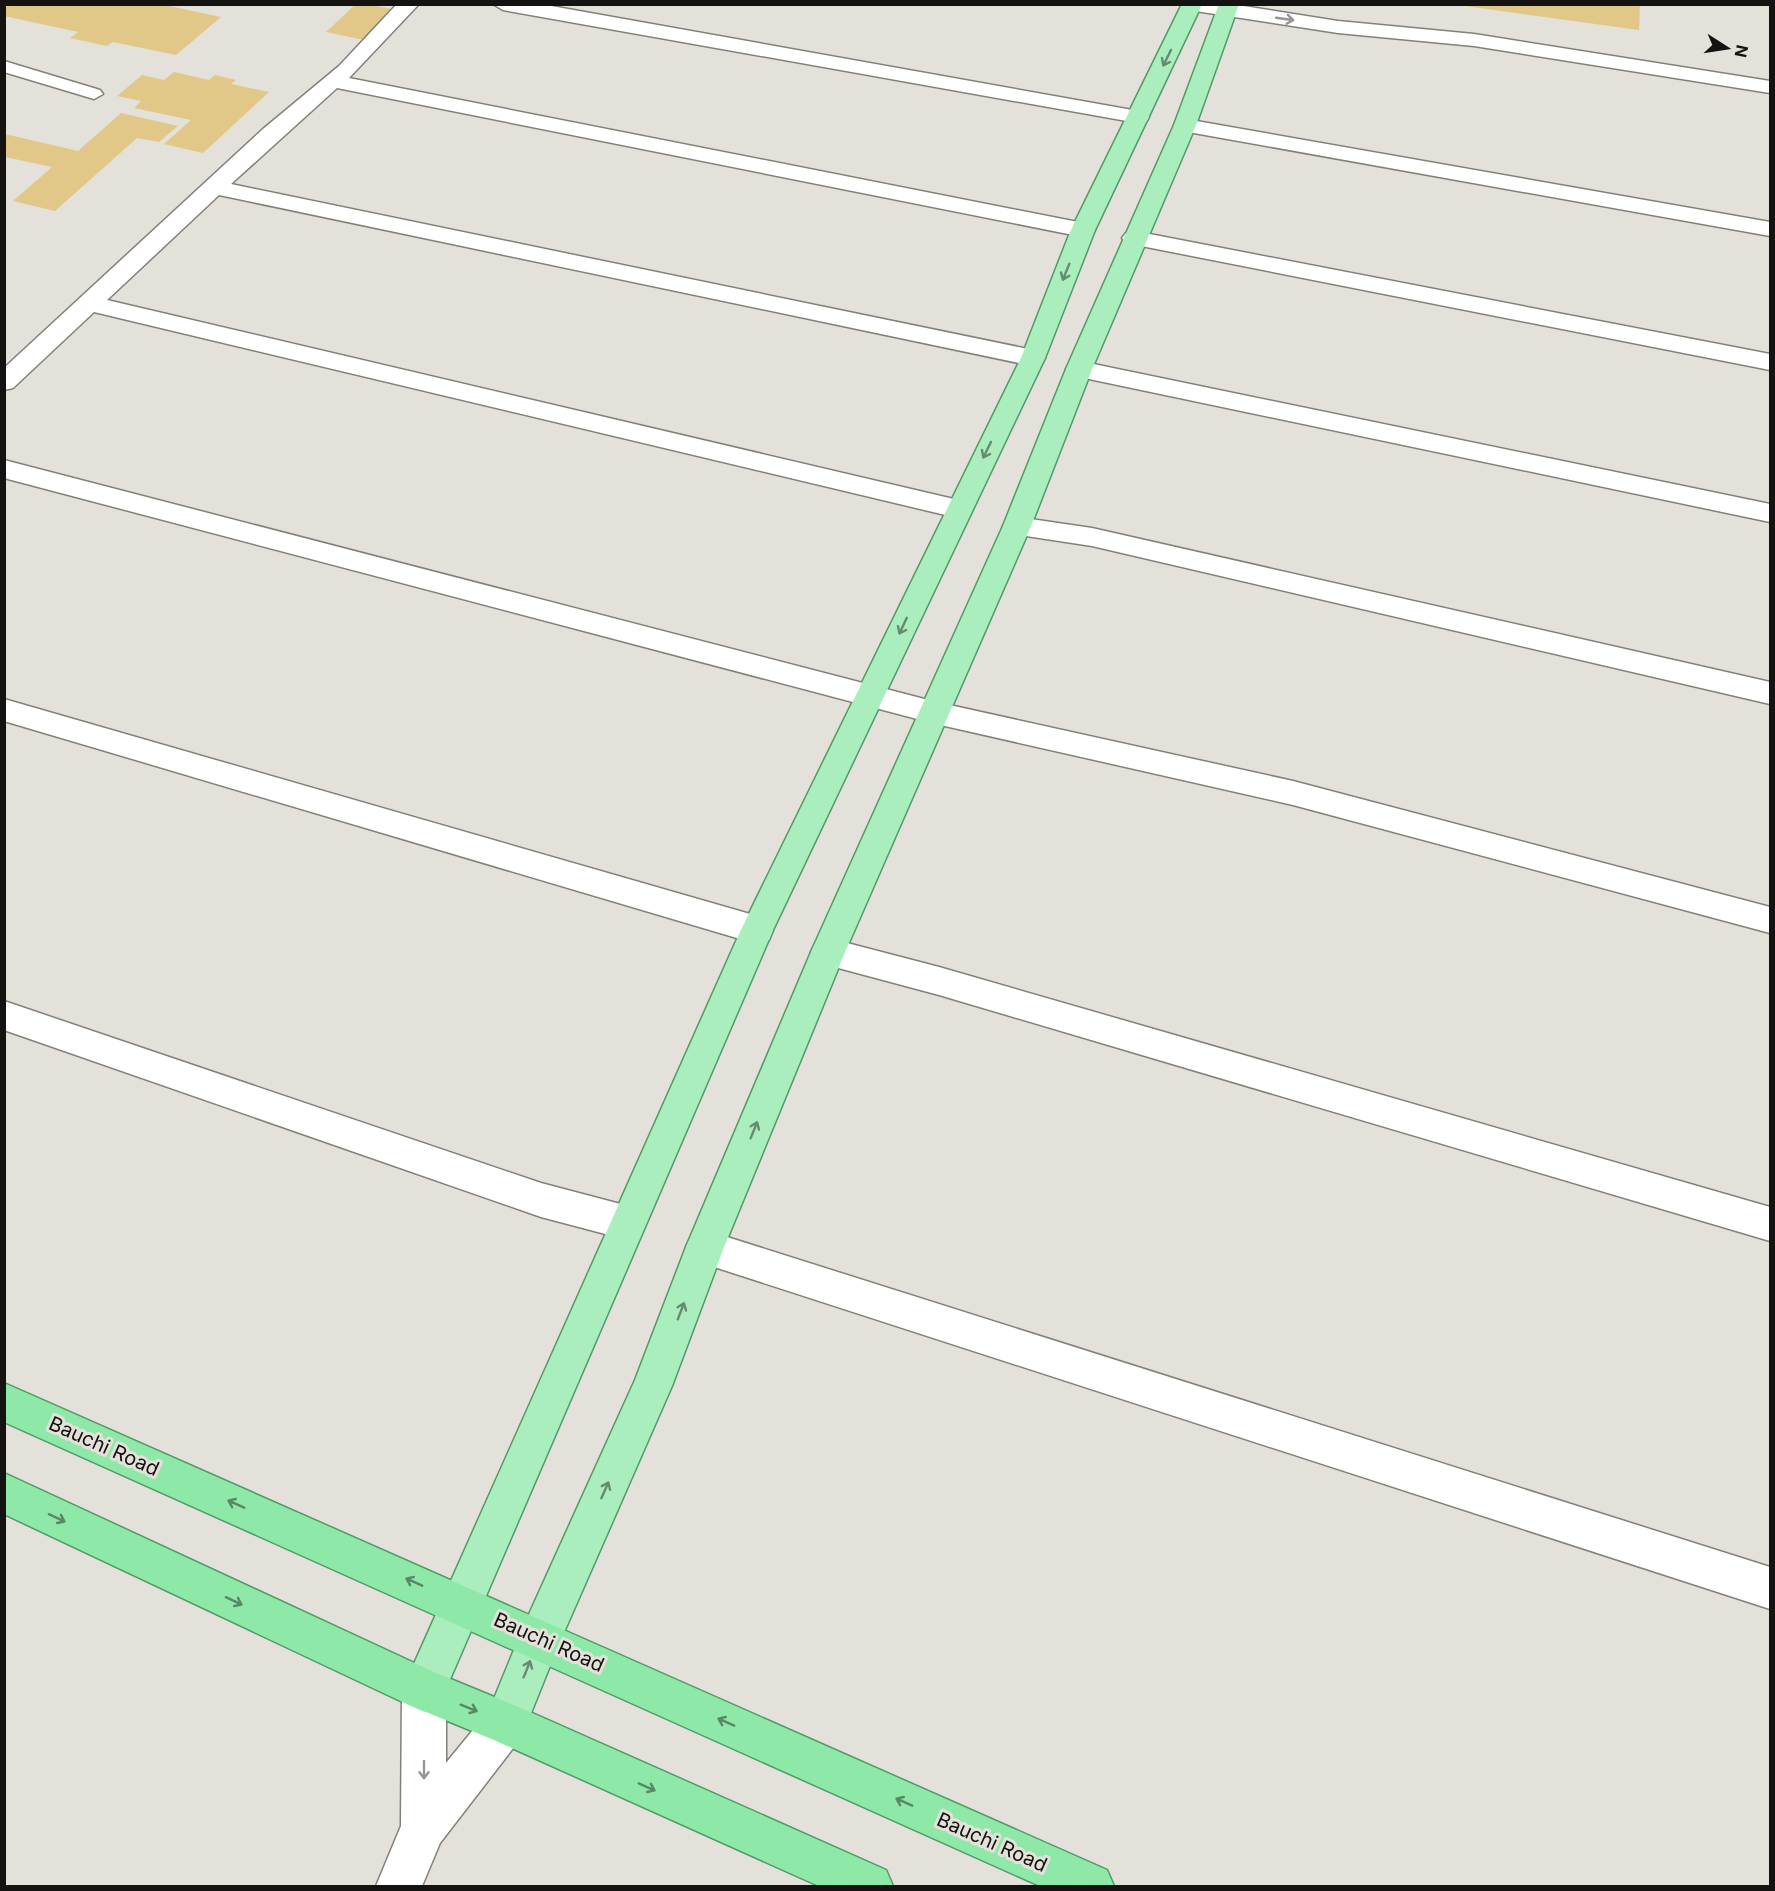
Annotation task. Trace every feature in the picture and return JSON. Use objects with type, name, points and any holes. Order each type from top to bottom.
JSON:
[{"type":"highway","name":"Bauchi Road","points":[[4,1402],[540,1638],[1091,1887]]},
{"type":"highway","points":[[4,1493],[424,1690],[506,1723],[870,1887]]},
{"type":"main road","points":[[424,1690],[757,930],[1032,357],[1083,230],[1191,5]]},
{"type":"main road","points":[[506,1723],[540,1638],[652,1386],[705,1247],[828,952],[1017,526],[1079,369],[1185,125],[1228,7]]},
{"type":"street","points":[[4,382],[214,187],[333,81],[409,4]]},
{"type":"street","points":[[503,4],[1138,117]]},
{"type":"street","points":[[1297,4],[1351,13],[1474,40],[1770,87]]},
{"type":"street","points":[[1191,5],[1228,7],[1338,27],[1474,40]]},
{"type":"street","points":[[333,81],[1083,230]]},
{"type":"street","points":[[1185,125],[1770,229]]},
{"type":"street","points":[[214,187],[1032,357]]},
{"type":"street","points":[[1134,238],[1770,362]]},
{"type":"street","points":[[89,303],[958,509]]},
{"type":"street","points":[[1079,369],[1770,513]]},
{"type":"street","points":[[4,469],[936,713],[1293,793],[1770,920]]},
{"type":"street","points":[[1017,526],[1103,540],[1770,693]]},
{"type":"street","points":[[4,710],[757,930]]},
{"type":"street","points":[[828,952],[950,984],[1770,1224]]},
{"type":"street","points":[[4,1015],[541,1200],[628,1223]]},
{"type":"street","points":[[705,1247],[1770,1588]]},
{"type":"street","points":[[424,1690],[424,1827]]},
{"type":"street","points":[[399,1887],[424,1827],[506,1723]]},
{"type":"lane","points":[[4,66],[94,94]]},
{"type":"building","points":[[4,4],[160,4],[221,17],[176,55],[113,42],[107,46],[70,38],[78,32],[4,16]]},
{"type":"building","points":[[356,4],[401,11],[369,41],[326,32]]},
{"type":"building","points":[[1466,4],[1640,4],[1639,30],[1465,6]]},
{"type":"building","points":[[174,72],[209,80],[215,75],[236,80],[231,84],[269,92],[203,153],[164,144],[191,120],[134,108],[141,101],[117,96],[142,75],[164,80]]},
{"type":"building","points":[[121,113],[178,126],[159,142],[137,138],[55,211],[13,201],[52,167],[5,157],[5,134],[78,151]]}]
